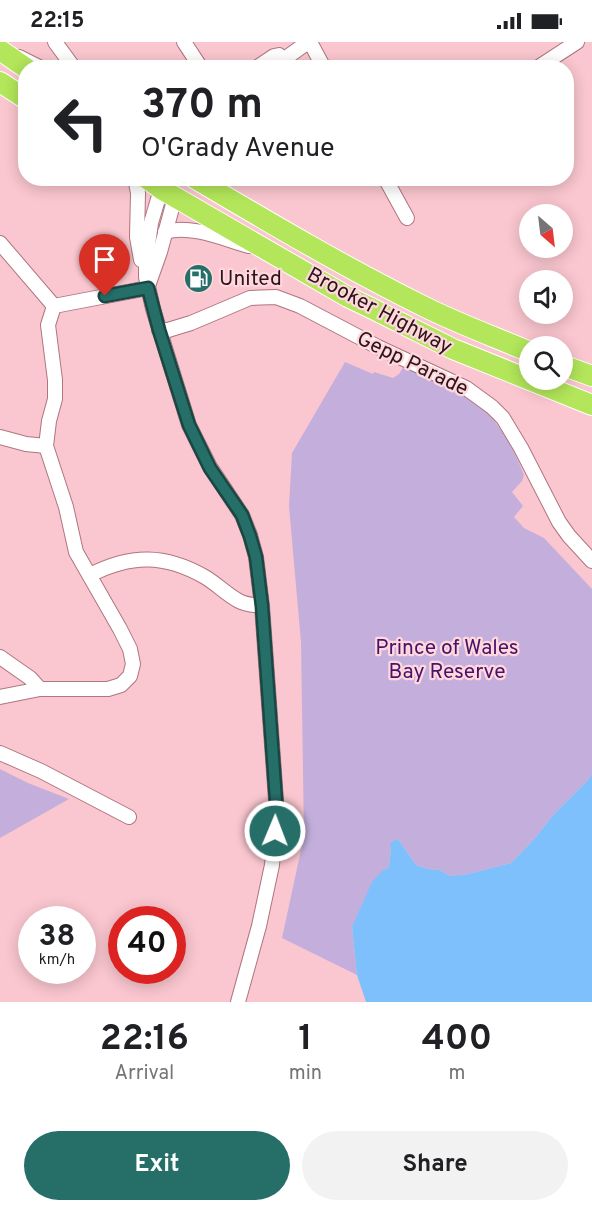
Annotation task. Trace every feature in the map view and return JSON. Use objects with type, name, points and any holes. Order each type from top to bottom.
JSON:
[{"type":"highway","points":[[0,50],[18,62]]},
{"type":"highway","points":[[0,82],[18,94]]},
{"type":"highway","name":"Brooker Highway","points":[[169,186],[272,252],[348,297],[453,349],[592,405]]},
{"type":"highway","name":"Brooker Highway","points":[[215,186],[309,245],[398,293],[427,308],[519,347]]},
{"type":"highway","points":[[573,369],[592,376]]},
{"type":"street","points":[[55,42],[68,60]]},
{"type":"street","points":[[184,42],[195,60]]},
{"type":"street","points":[[549,60],[577,42]]},
{"type":"street","points":[[268,60],[304,44]]},
{"type":"street","points":[[283,60],[304,44]]},
{"type":"street","points":[[304,44],[317,60]]},
{"type":"street","points":[[0,50],[23,60]]},
{"type":"street","points":[[137,186],[139,197],[138,246],[159,330],[189,425],[210,468],[242,515],[256,557],[262,606],[277,814],[272,865],[259,926],[238,1002]]},
{"type":"street","points":[[148,283],[146,259],[148,239],[153,214],[165,186]]},
{"type":"street","points":[[148,283],[165,232],[166,186]]},
{"type":"street","points":[[389,186],[407,218]]},
{"type":"street","points":[[165,232],[179,229],[191,231],[272,252]]},
{"type":"street","points":[[0,243],[54,306]]},
{"type":"street","points":[[54,306],[148,283]]},
{"type":"street","name":"Gepp Parade","points":[[159,330],[168,330],[191,322],[250,298],[276,297],[300,306],[378,347],[466,388],[492,406],[503,418],[559,522],[568,536],[592,561]]},
{"type":"street","points":[[0,697],[40,689],[108,689],[121,685],[130,676],[133,664],[130,650],[120,629],[76,552],[66,507],[46,446],[55,399],[48,325],[54,306]]},
{"type":"street","points":[[0,437],[26,444],[46,446]]},
{"type":"street","points":[[90,575],[107,566],[128,560],[152,559],[179,565],[205,577],[240,602],[262,606]]},
{"type":"street","points":[[0,657],[30,678],[40,689]]},
{"type":"street","points":[[0,753],[41,771],[129,817]]},
{"type":"green space","name":"Prince of Wales Bay Reserve","points":[[345,362],[373,374],[374,372],[393,378],[404,366],[456,390],[484,410],[507,440],[524,475],[522,481],[512,492],[523,506],[514,517],[524,528],[544,538],[592,589],[592,774],[511,863],[450,876],[440,870],[416,865],[398,839],[391,847],[389,867],[383,870],[352,927],[357,975],[282,938],[304,836],[301,642],[289,506],[292,453]]},
{"type":"green space","points":[[0,769],[28,783],[69,799],[0,838]]},
{"type":"water","points":[[592,774],[592,1002],[366,1002],[357,975],[352,927],[372,882],[389,867],[390,843],[398,839],[416,865],[440,870],[450,876],[511,863]]},
{"type":"place","name":"United","points":[[198,278]]},
{"type":"route","points":[[105,296],[148,288],[189,425],[210,468],[242,515],[250,536],[256,557],[262,606],[277,814],[275,831]]}]
